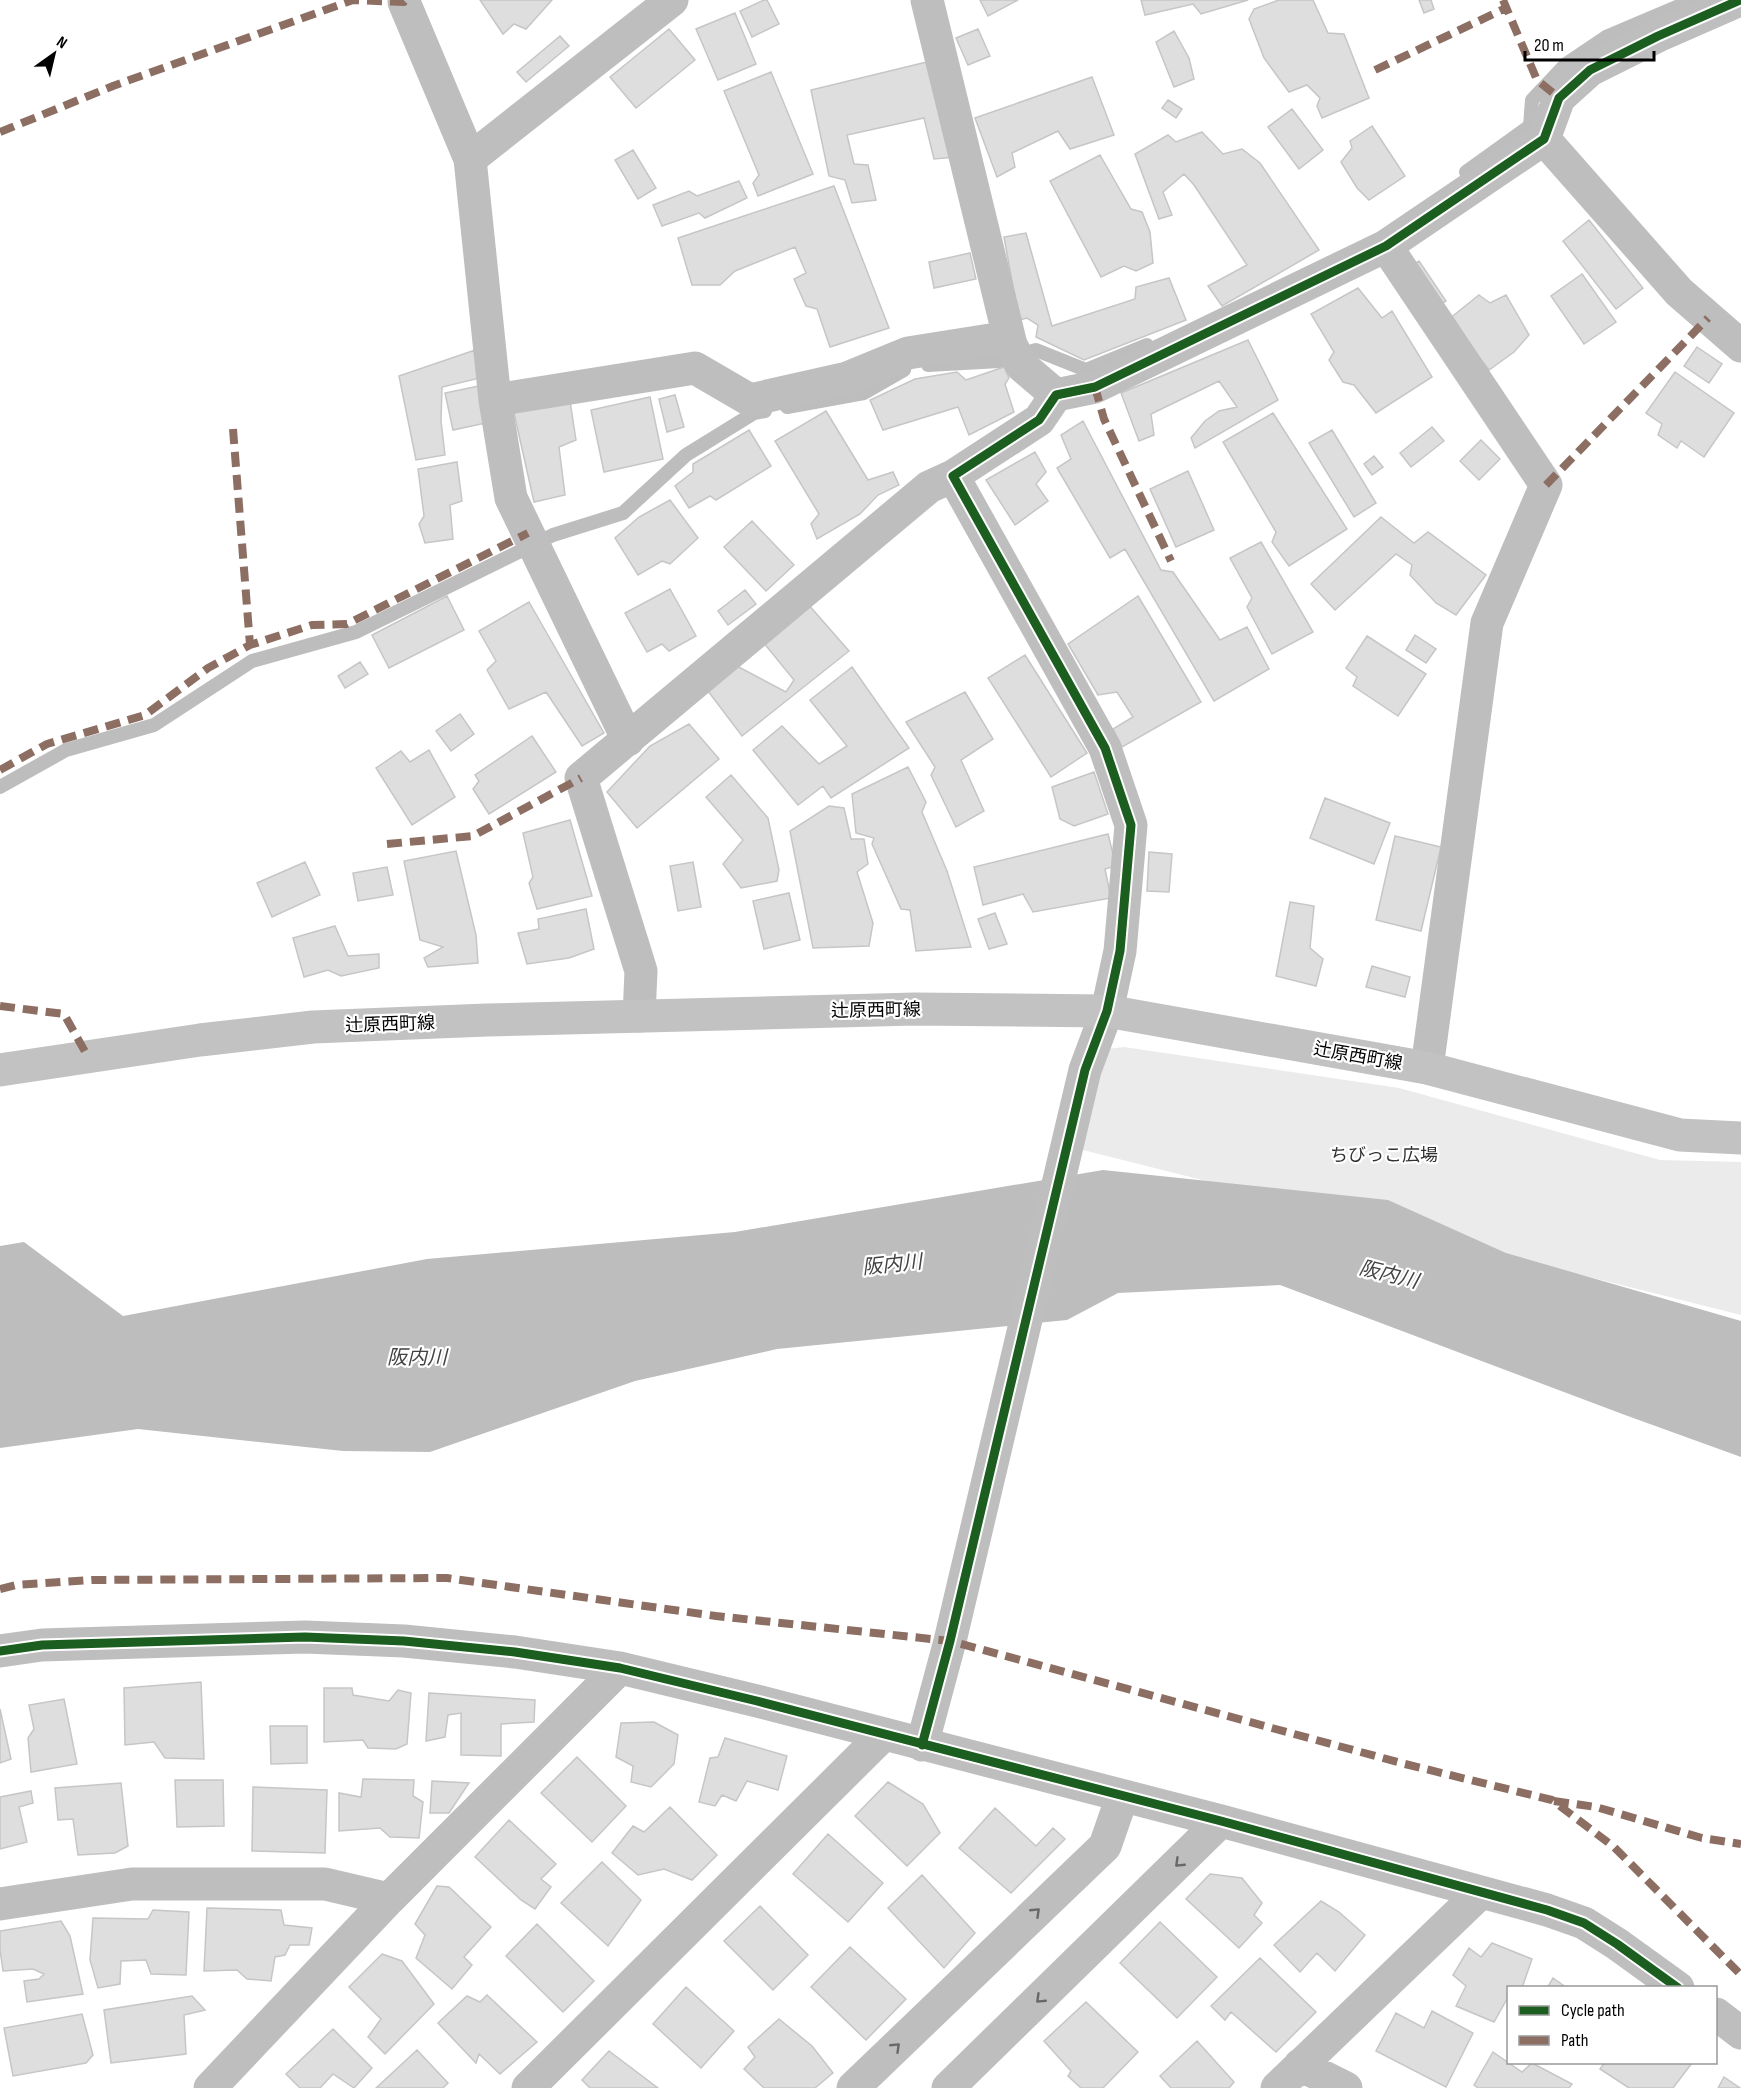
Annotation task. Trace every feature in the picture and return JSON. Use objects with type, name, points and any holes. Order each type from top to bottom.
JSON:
[{"type":"main road","name":"辻原西町線","points":[[0,1070],[200,1040],[313,1028],[915,1009],[1107,1011],[1427,1068],[1680,1135],[1741,1138]]},
{"type":"street","points":[[470,159],[672,0]]},
{"type":"street","points":[[927,0],[1014,350],[1056,395]]},
{"type":"street","points":[[639,1016],[641,971],[581,778],[929,487],[953,476],[1039,420],[1056,395],[1095,387],[1386,246],[1544,139],[1559,98],[1590,70],[1658,36],[1740,0]]},
{"type":"street","points":[[404,2],[470,159],[495,400],[511,498],[628,740]]},
{"type":"street","points":[[1544,139],[1679,292],[1741,346]]},
{"type":"street","points":[[1386,246],[1546,485],[1487,623],[1427,1068]]},
{"type":"street","points":[[495,400],[695,368],[750,400],[847,378],[909,354],[1014,350]]},
{"type":"street","points":[[921,1745],[950,1641],[1085,1070],[1107,1011],[1120,951],[1131,825],[1105,748],[953,476]]},
{"type":"street","points":[[0,1651],[42,1645],[305,1636],[404,1641],[504,1651],[620,1668],[1221,1821],[1547,1910],[1584,1923],[1675,1986]]},
{"type":"street","points":[[210,2088],[389,1899],[620,1668]]},
{"type":"street","points":[[528,2088],[884,1734]]},
{"type":"street","points":[[853,2088],[1105,1846],[1122,1797]]},
{"type":"street","points":[[948,2088],[1221,1821]]},
{"type":"street","points":[[0,1905],[132,1884],[325,1884],[389,1899]]},
{"type":"street","points":[[1277,2088],[1480,1893]]},
{"type":"street","points":[[1717,2015],[1741,2033]]},
{"type":"street","points":[[1300,2065],[1346,2088]]},
{"type":"green space","name":"ちびっこ広場","points":[[1124,1047],[1399,1088],[1660,1160],[1741,1162],[1741,1315],[1079,1149],[1107,1049]]},
{"type":"water","name":"阪内川","points":[[1103,1170],[1388,1200],[1506,1253],[1741,1321],[1741,1457],[1280,1285],[1118,1293],[1067,1320],[777,1349],[635,1381],[430,1452],[343,1451],[138,1429],[0,1448],[0,1246],[24,1242],[123,1316],[427,1259],[735,1232]]},
{"type":"building","points":[[480,0],[552,0],[526,29],[514,24],[503,34]]},
{"type":"building","points":[[767,0],[779,24],[752,37],[740,11]]},
{"type":"building","points":[[980,0],[1018,0],[988,16]]},
{"type":"building","points":[[1141,0],[1248,0],[1201,14],[1193,4],[1145,15]]},
{"type":"building","points":[[1279,0],[1313,0],[1328,33],[1344,34],[1369,98],[1322,118],[1317,106],[1320,98],[1307,85],[1289,92],[1264,58],[1249,19],[1254,9]]},
{"type":"building","points":[[1419,0],[1431,0],[1434,9],[1424,13]]},
{"type":"building","points":[[735,13],[756,64],[718,80],[696,29]]},
{"type":"building","points":[[669,29],[695,60],[636,108],[610,77]]},
{"type":"building","points":[[978,29],[990,56],[968,65],[956,38]]},
{"type":"building","points":[[1174,31],[1189,58],[1194,79],[1174,87],[1156,42]]},
{"type":"building","points":[[560,36],[569,46],[526,82],[517,72]]},
{"type":"building","points":[[931,61],[955,157],[934,159],[924,118],[847,135],[854,164],[868,165],[876,200],[852,203],[845,180],[829,176],[811,90]]},
{"type":"building","points":[[771,72],[813,174],[758,196],[753,183],[759,175],[724,91]]},
{"type":"building","points":[[1092,77],[1114,135],[1070,149],[1058,131],[1012,153],[1015,167],[997,177],[975,118]]},
{"type":"building","points":[[1168,100],[1182,109],[1176,118],[1162,108]]},
{"type":"building","points":[[1292,109],[1323,150],[1299,169],[1268,127]]},
{"type":"building","points":[[1372,126],[1405,176],[1369,200],[1357,188],[1341,162],[1352,148],[1350,141]]},
{"type":"building","points":[[1202,132],[1223,154],[1242,149],[1260,163],[1319,250],[1222,306],[1208,286],[1247,265],[1194,185],[1184,174],[1163,192],[1172,215],[1159,219],[1135,154],[1168,135],[1176,142]]},
{"type":"building","points":[[633,150],[656,188],[638,199],[615,160]]},
{"type":"building","points":[[1100,155],[1131,209],[1142,212],[1150,232],[1153,263],[1136,271],[1124,266],[1101,277],[1050,181]]},
{"type":"building","points":[[739,181],[747,198],[705,218],[699,213],[662,226],[653,205],[689,191],[697,196]]},
{"type":"building","points":[[834,186],[889,328],[830,347],[817,309],[806,306],[794,279],[806,273],[795,247],[735,271],[720,285],[692,285],[678,238]]},
{"type":"building","points":[[1589,220],[1643,288],[1616,309],[1563,241]]},
{"type":"building","points":[[1026,233],[1052,326],[1135,299],[1136,287],[1169,278],[1186,320],[1084,360],[1036,337],[1038,325],[1027,318],[1019,320],[1004,237]]},
{"type":"building","points":[[970,253],[976,279],[934,288],[929,262]]},
{"type":"building","points":[[1419,261],[1446,301],[1438,306],[1411,266]]},
{"type":"building","points":[[1582,274],[1616,322],[1584,344],[1551,296]]},
{"type":"building","points":[[1358,288],[1382,318],[1392,311],[1432,377],[1376,413],[1354,385],[1343,382],[1329,360],[1334,352],[1311,314]]},
{"type":"building","points":[[1479,295],[1490,303],[1506,295],[1529,335],[1514,352],[1489,370],[1449,319]]},
{"type":"building","points":[[1248,340],[1278,400],[1195,448],[1191,438],[1205,421],[1219,411],[1237,407],[1219,381],[1151,414],[1154,435],[1139,441],[1121,393]]},
{"type":"building","points":[[1697,347],[1722,364],[1709,383],[1684,366]]},
{"type":"building","points":[[475,350],[480,378],[442,387],[441,421],[445,455],[416,460],[399,376]]},
{"type":"building","points":[[1004,367],[1009,378],[1005,384],[1014,412],[969,435],[958,407],[883,430],[870,400],[915,379],[957,372],[966,380]]},
{"type":"building","points":[[1675,372],[1734,413],[1704,457],[1681,441],[1677,448],[1658,435],[1662,424],[1646,413]]},
{"type":"building","points":[[479,386],[486,423],[453,430],[445,393]]},
{"type":"building","points":[[675,395],[684,427],[667,432],[659,399]]},
{"type":"building","points":[[650,397],[663,459],[604,472],[591,410]]},
{"type":"building","points":[[570,401],[576,440],[559,447],[565,495],[534,502],[514,413]]},
{"type":"building","points":[[826,411],[868,480],[893,472],[899,485],[878,495],[860,514],[817,539],[811,524],[819,514],[775,441]]},
{"type":"building","points":[[1273,413],[1347,529],[1289,566],[1272,542],[1276,532],[1223,442]]},
{"type":"building","points":[[1083,421],[1161,570],[1173,572],[1220,640],[1247,627],[1269,669],[1214,701],[1125,549],[1110,558],[1057,468],[1071,459],[1061,435]]},
{"type":"building","points":[[1432,427],[1444,441],[1411,467],[1400,453]]},
{"type":"building","points":[[749,430],[771,466],[716,500],[710,496],[689,508],[675,486],[693,472],[693,464]]},
{"type":"building","points":[[1332,430],[1376,503],[1354,517],[1309,443]]},
{"type":"building","points":[[1481,440],[1500,459],[1479,480],[1460,461]]},
{"type":"building","points":[[1035,452],[1046,472],[1036,484],[1048,501],[1015,525],[986,480]]},
{"type":"building","points":[[1374,456],[1383,467],[1372,475],[1364,464]]},
{"type":"building","points":[[457,462],[462,501],[450,505],[453,539],[425,543],[419,524],[424,516],[418,469]]},
{"type":"building","points":[[1188,471],[1214,530],[1176,547],[1150,489]]},
{"type":"building","points":[[670,500],[698,538],[670,564],[662,561],[638,575],[615,538],[639,517]]},
{"type":"building","points":[[1381,517],[1414,543],[1428,532],[1486,575],[1456,615],[1436,603],[1410,575],[1412,565],[1396,554],[1335,610],[1311,584]]},
{"type":"building","points":[[752,521],[794,565],[766,591],[724,547]]},
{"type":"building","points":[[1261,542],[1313,632],[1272,654],[1247,607],[1252,598],[1230,558]]},
{"type":"building","points":[[670,589],[696,636],[669,651],[662,644],[647,652],[625,613]]},
{"type":"building","points":[[745,590],[756,604],[728,625],[718,611]]},
{"type":"building","points":[[447,596],[464,630],[389,668],[372,635]]},
{"type":"building","points":[[1138,596],[1201,702],[1122,747],[1113,729],[1133,717],[1117,692],[1098,695],[1068,644]]},
{"type":"building","points":[[529,602],[604,733],[582,746],[546,692],[509,709],[487,670],[496,661],[479,631]]},
{"type":"building","points":[[807,603],[849,651],[742,736],[708,691],[735,665],[786,692],[794,680],[763,642]]},
{"type":"building","points":[[1415,635],[1436,649],[1426,663],[1406,650]]},
{"type":"building","points":[[1367,636],[1426,674],[1398,716],[1353,686],[1357,677],[1346,668]]},
{"type":"building","points":[[1025,655],[1087,753],[1051,777],[988,678]]},
{"type":"building","points":[[360,662],[368,674],[345,688],[338,676]]},
{"type":"building","points":[[852,667],[909,748],[831,798],[823,786],[798,805],[753,750],[782,726],[819,764],[847,746],[810,700]]},
{"type":"building","points":[[965,692],[993,739],[961,760],[984,811],[956,827],[931,775],[935,767],[906,722]]},
{"type":"building","points":[[460,714],[474,734],[451,751],[436,731]]},
{"type":"building","points":[[689,724],[719,759],[637,828],[607,792],[650,746]]},
{"type":"building","points":[[532,736],[556,772],[489,814],[473,789],[479,781],[475,775]]},
{"type":"building","points":[[429,750],[455,797],[412,825],[376,768],[401,751],[410,762]]},
{"type":"building","points":[[908,767],[926,802],[922,812],[947,871],[971,947],[916,951],[910,910],[901,909],[872,844],[874,838],[856,833],[852,794]]},
{"type":"building","points":[[1094,772],[1108,814],[1074,826],[1060,819],[1052,787]]},
{"type":"building","points":[[731,775],[768,818],[779,870],[777,881],[741,888],[723,864],[743,840],[706,797]]},
{"type":"building","points":[[1325,798],[1390,823],[1374,864],[1310,838]]},
{"type":"building","points":[[829,806],[844,808],[851,839],[864,839],[868,864],[857,872],[873,923],[869,946],[813,948],[790,831]]},
{"type":"building","points":[[570,820],[592,896],[537,909],[529,883],[533,877],[523,833]]},
{"type":"building","points":[[1108,834],[1116,866],[1105,869],[1111,898],[1033,912],[1023,894],[983,905],[974,867]]},
{"type":"building","points":[[1395,836],[1441,847],[1421,931],[1376,920]]},
{"type":"building","points":[[456,851],[476,935],[478,963],[428,967],[424,958],[443,947],[420,940],[404,861]]},
{"type":"building","points":[[1149,852],[1172,854],[1169,892],[1147,891]]},
{"type":"building","points":[[305,862],[320,895],[272,917],[257,883]]},
{"type":"building","points":[[693,862],[701,907],[678,911],[670,866]]},
{"type":"building","points":[[387,867],[393,895],[358,901],[353,873]]},
{"type":"building","points":[[789,893],[800,940],[764,949],[753,901]]},
{"type":"building","points":[[1290,902],[1314,906],[1310,948],[1323,959],[1316,986],[1276,976]]},
{"type":"building","points":[[586,909],[594,949],[569,958],[527,964],[518,933],[539,929],[538,919]]},
{"type":"building","points":[[995,913],[1007,944],[989,949],[978,919]]},
{"type":"building","points":[[335,926],[348,956],[379,954],[379,968],[341,976],[328,970],[304,977],[293,938]]},
{"type":"building","points":[[1372,966],[1410,977],[1405,997],[1366,987]]},
{"type":"building","points":[[201,1682],[204,1759],[165,1758],[154,1742],[125,1745],[124,1688]]},
{"type":"building","points":[[324,1688],[352,1688],[353,1695],[389,1701],[398,1690],[411,1693],[407,1744],[396,1749],[368,1748],[363,1740],[324,1742]]},
{"type":"building","points":[[429,1693],[535,1700],[534,1722],[501,1724],[501,1756],[461,1755],[461,1713],[448,1715],[445,1737],[426,1741]]},
{"type":"building","points":[[64,1699],[77,1764],[31,1772],[28,1738],[34,1729],[29,1705]]},
{"type":"building","points":[[0,1709],[11,1759],[0,1763]]},
{"type":"building","points":[[654,1722],[678,1735],[674,1764],[651,1787],[631,1782],[633,1766],[616,1757],[621,1723]]},
{"type":"building","points":[[270,1726],[307,1726],[307,1763],[271,1764]]},
{"type":"building","points":[[725,1738],[787,1756],[778,1790],[747,1781],[736,1801],[722,1795],[715,1806],[699,1802],[710,1758],[718,1757]]},
{"type":"building","points":[[577,1757],[626,1806],[592,1842],[541,1793]]},
{"type":"building","points":[[363,1779],[414,1780],[413,1796],[423,1802],[419,1838],[390,1837],[380,1828],[339,1831],[339,1793],[361,1797]]},
{"type":"building","points":[[175,1780],[223,1780],[224,1826],[177,1827]]},
{"type":"building","points":[[432,1781],[469,1783],[449,1813],[430,1813]]},
{"type":"building","points":[[888,1782],[923,1804],[940,1833],[907,1866],[855,1816]]},
{"type":"building","points":[[121,1783],[128,1846],[115,1853],[78,1855],[73,1819],[58,1820],[55,1788]]},
{"type":"building","points":[[253,1787],[327,1790],[325,1853],[252,1851]]},
{"type":"building","points":[[31,1791],[33,1803],[19,1807],[27,1842],[0,1849],[0,1797]]},
{"type":"building","points":[[670,1807],[717,1855],[692,1880],[664,1869],[638,1875],[612,1853],[633,1826],[644,1832]]},
{"type":"building","points":[[995,1808],[1036,1846],[1053,1828],[1065,1839],[1011,1893],[959,1848]]},
{"type":"building","points":[[509,1820],[556,1864],[541,1879],[551,1887],[535,1909],[521,1900],[475,1857]]},
{"type":"building","points":[[828,1834],[883,1883],[848,1922],[793,1874]]},
{"type":"building","points":[[602,1862],[641,1900],[608,1946],[561,1903]]},
{"type":"building","points":[[1210,1874],[1242,1878],[1262,1903],[1254,1915],[1262,1923],[1239,1948],[1186,1899]]},
{"type":"building","points":[[922,1875],[975,1933],[944,1968],[888,1908]]},
{"type":"building","points":[[437,1886],[449,1887],[491,1927],[464,1957],[472,1965],[452,1989],[416,1958],[425,1935],[415,1924]]},
{"type":"building","points":[[1321,1901],[1339,1912],[1365,1935],[1335,1971],[1317,1953],[1300,1972],[1274,1945]]},
{"type":"building","points":[[760,1906],[808,1955],[773,1990],[724,1941]]},
{"type":"building","points":[[207,1908],[281,1910],[284,1925],[312,1928],[309,1945],[290,1945],[285,1955],[275,1957],[271,1981],[247,1979],[237,1970],[204,1971]]},
{"type":"building","points":[[153,1910],[189,1912],[186,1975],[151,1974],[146,1960],[121,1961],[120,1984],[98,1988],[90,1960],[93,1918],[148,1919]]},
{"type":"building","points":[[61,1921],[70,1936],[83,1994],[27,2002],[24,1981],[39,1979],[44,1974],[33,1969],[3,1971],[0,1931]]},
{"type":"building","points":[[1160,1922],[1217,1977],[1177,2018],[1120,1963]]},
{"type":"building","points":[[537,1924],[594,1981],[563,2012],[506,1956]]},
{"type":"building","points":[[1492,1943],[1532,1959],[1523,1986],[1507,1986],[1507,1999],[1494,2022],[1456,2006],[1466,1986],[1453,1975],[1469,1948],[1481,1957]]},
{"type":"building","points":[[850,1947],[906,1999],[866,2040],[811,1987]]},
{"type":"building","points":[[382,1954],[402,1961],[434,2004],[385,2054],[368,2037],[381,2019],[349,1987]]},
{"type":"building","points":[[1260,1958],[1316,2012],[1276,2052],[1231,2012],[1225,2020],[1211,2006]]},
{"type":"building","points":[[1553,1978],[1564,1986],[1548,1986]]},
{"type":"building","points":[[686,1987],[734,2031],[701,2068],[653,2024]]},
{"type":"building","points":[[487,1995],[537,2042],[500,2074],[479,2054],[476,2063],[438,2023],[467,1996],[480,2002]]},
{"type":"building","points":[[192,1996],[205,2010],[184,2015],[186,2054],[111,2063],[104,2010]]},
{"type":"building","points":[[1086,2002],[1138,2052],[1103,2088],[1081,2088],[1068,2076],[1071,2071],[1044,2041]]},
{"type":"building","points":[[1432,2011],[1473,2033],[1446,2087],[1376,2051],[1396,2013],[1424,2028]]},
{"type":"building","points":[[82,2014],[93,2055],[86,2063],[13,2076],[4,2028]]},
{"type":"building","points":[[779,2019],[812,2046],[833,2073],[815,2088],[764,2088],[744,2069],[755,2057],[748,2047]]},
{"type":"building","points":[[333,2029],[372,2068],[354,2088],[333,2074],[320,2088],[300,2088],[286,2074]]},
{"type":"building","points":[[1197,2041],[1234,2082],[1229,2088],[1171,2088],[1160,2076]]},
{"type":"building","points":[[417,2050],[448,2083],[443,2088],[376,2088]]},
{"type":"building","points":[[609,2051],[658,2088],[590,2088],[582,2080]]},
{"type":"building","points":[[1493,2052],[1507,2064],[1522,2072],[1534,2064],[1572,2084],[1569,2088],[1478,2088],[1474,2085]]},
{"type":"building","points":[[1604,2064],[1691,2064],[1673,2088],[1629,2088],[1600,2069]]},
{"type":"building","points":[[1724,2077],[1740,2088],[1718,2088]]},
{"type":"waterway","points":[[1466,172],[1530,126],[1532,100],[1566,64],[1606,37],[1693,0]]},
{"type":"waterway","points":[[928,365],[1000,361],[1036,350],[1086,370],[1147,345]]},
{"type":"waterway","points":[[787,407],[864,393],[904,370]]},
{"type":"waterway","points":[[0,787],[66,750],[154,725],[252,661],[356,632],[553,535],[623,513],[686,455],[754,413],[765,411]]},
{"type":"marked path","points":[[0,132],[113,86],[353,0],[404,2],[406,0]]},
{"type":"marked path","points":[[1503,0],[1537,80],[1559,98]]},
{"type":"marked path","points":[[1375,70],[1506,8]]},
{"type":"marked path","points":[[1546,485],[1708,318]]},
{"type":"marked path","points":[[1095,387],[1104,419],[1171,561]]},
{"type":"marked path","points":[[233,429],[250,645]]},
{"type":"marked path","points":[[0,770],[47,744],[145,715],[208,668],[250,645],[312,625],[347,624],[528,533]]},
{"type":"marked path","points":[[387,844],[473,836],[581,778]]},
{"type":"marked path","points":[[0,1006],[64,1014],[88,1057]]},
{"type":"marked path","points":[[0,1589],[16,1585],[92,1580],[447,1578],[716,1616],[950,1641],[1405,1764],[1552,1800],[1614,1847],[1741,1975]]},
{"type":"marked path","points":[[1554,1801],[1596,1807],[1702,1838],[1741,1844]]},
{"type":"cycle path","points":[[922,1745],[950,1641],[1085,1070],[1107,1011],[1120,951],[1131,825],[1105,748],[953,476],[1039,420],[1056,395],[1095,387],[1386,246],[1544,139],[1559,98],[1590,70],[1658,36],[1740,0]]},
{"type":"cycle path","points":[[0,1651],[42,1645],[305,1637],[404,1641],[515,1652],[620,1668],[757,1701],[1221,1821],[1547,1910],[1584,1923],[1675,1986]]}]
